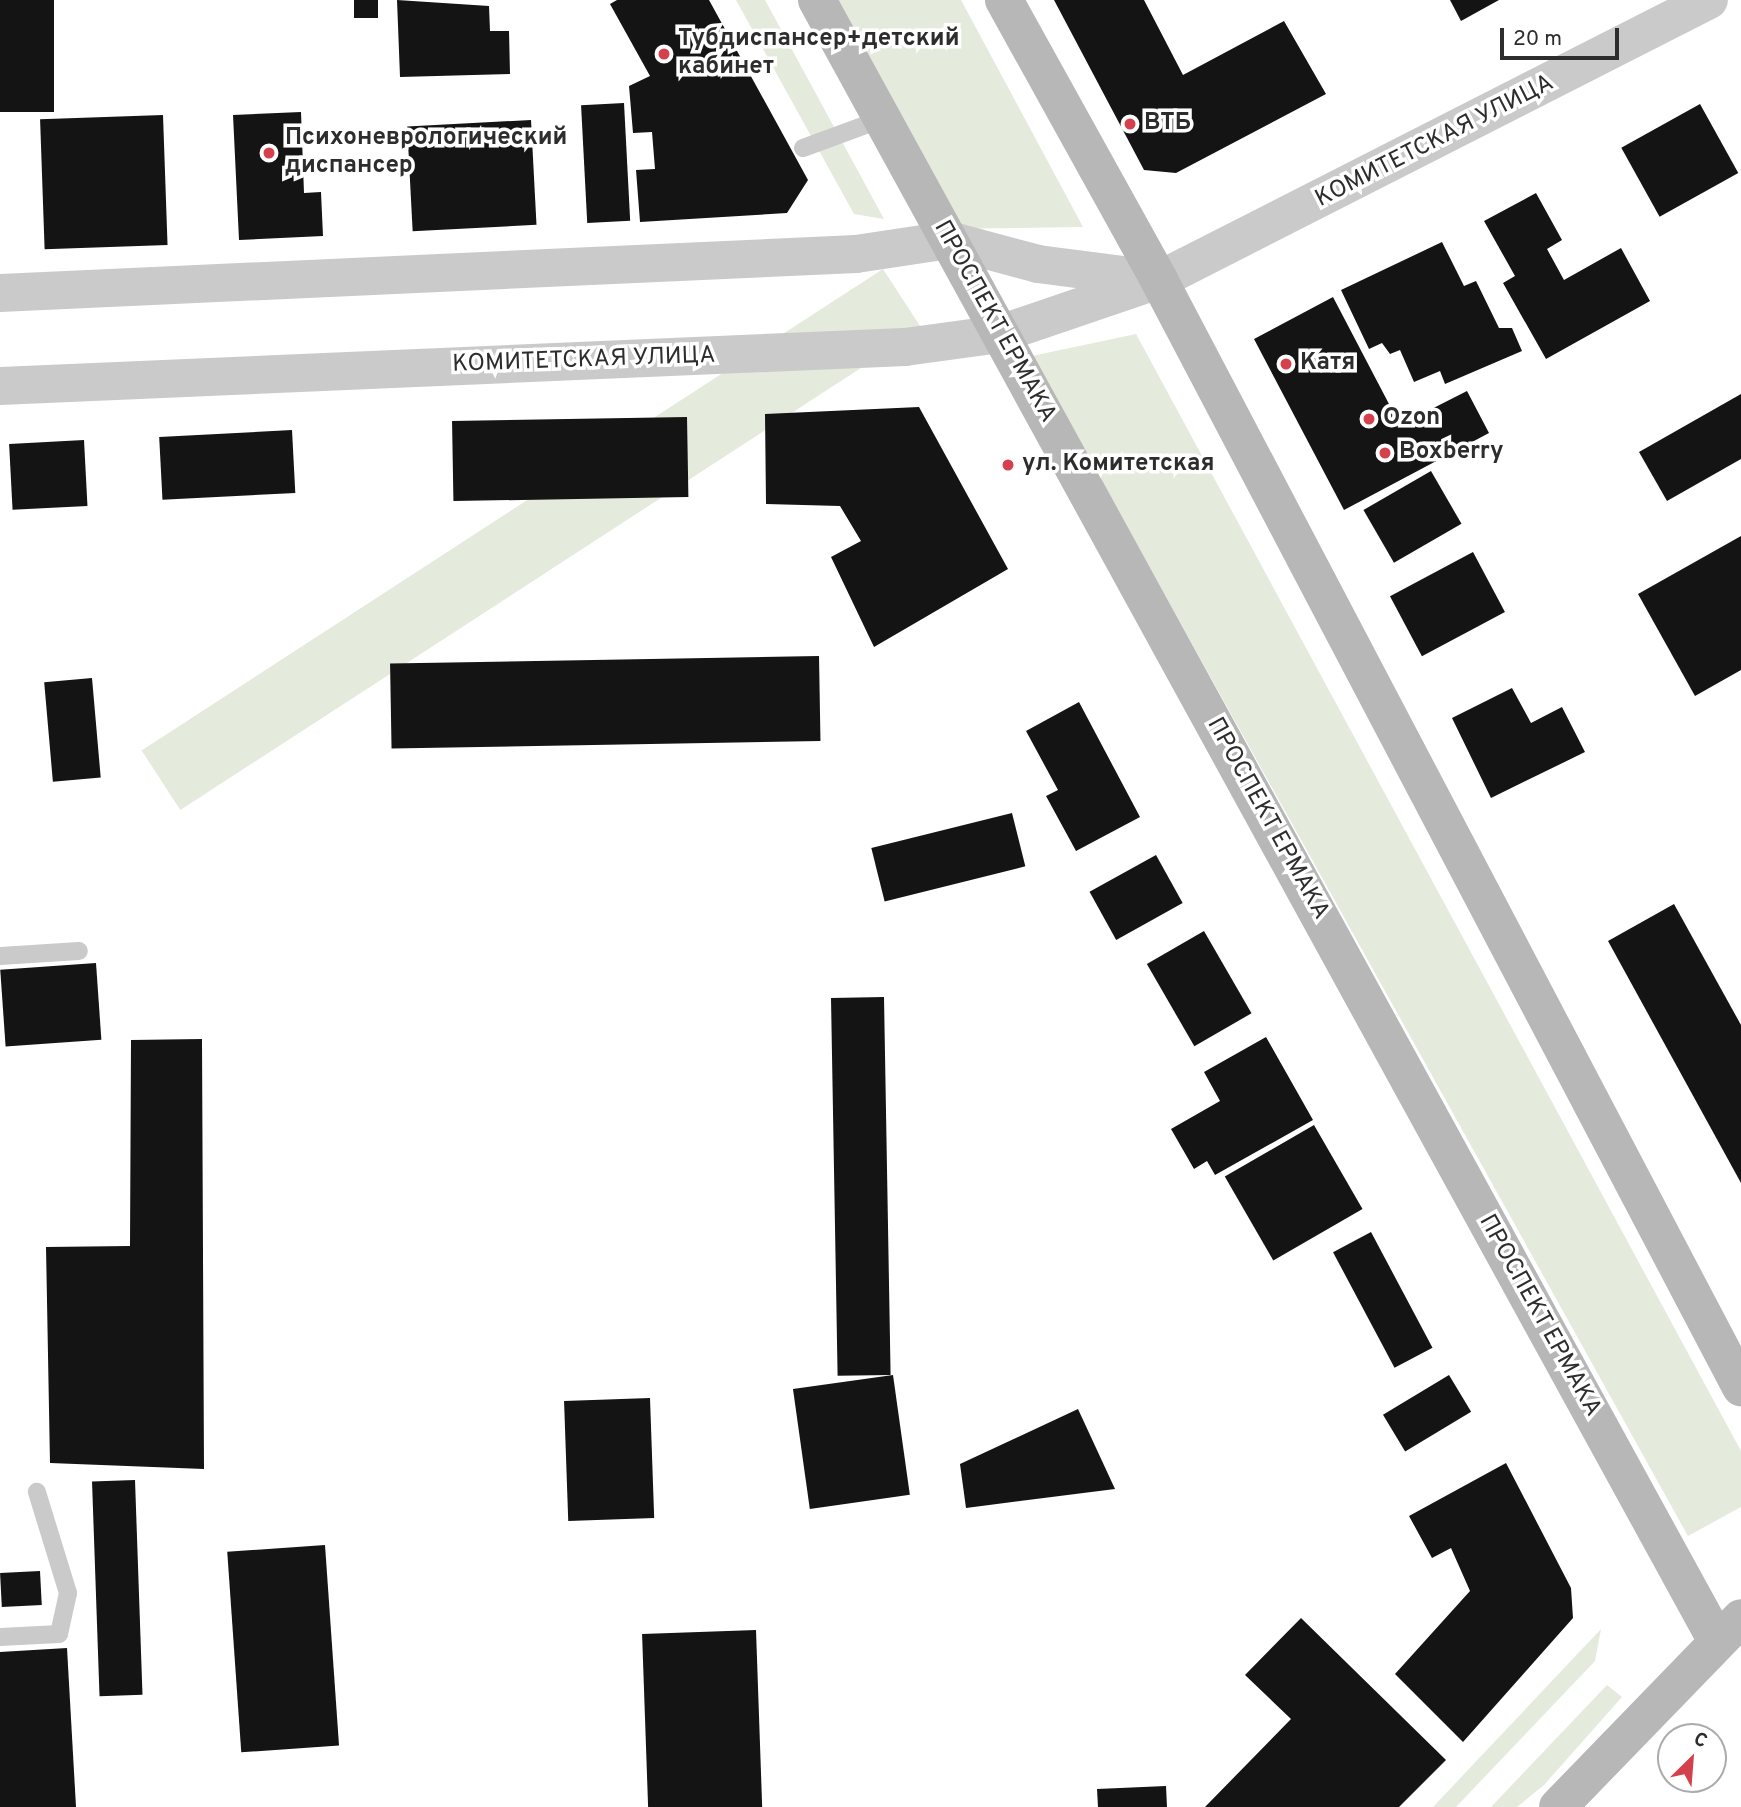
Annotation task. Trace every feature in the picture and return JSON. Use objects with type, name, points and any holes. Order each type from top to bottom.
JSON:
[{"type":"main road","name":"ПРОСПЕКТ ЕРМАКА","points":[[817,0],[1000,334],[1729,1628]]},
{"type":"main road","points":[[1003,0],[1159,280],[1741,1387]]},
{"type":"main road","points":[[1558,1807],[1729,1628]]},
{"type":"street","name":"КОМИТЕТСКАЯ УЛИЦА","points":[[0,386],[905,347],[1000,334],[1159,280],[1709,0]]},
{"type":"street","points":[[0,293],[856,254],[949,240],[1038,264],[1159,280]]},
{"type":"lane","points":[[803,148],[882,119]]},
{"type":"lane","points":[[0,956],[79,951]]},
{"type":"lane","points":[[0,1637],[59,1634],[68,1593],[37,1492]]},
{"type":"shaded area","points":[[736,0],[765,0],[884,219],[854,214]]},
{"type":"shaded area","points":[[819,0],[961,0],[1083,227],[944,229]]},
{"type":"shaded area","points":[[883,269],[922,329],[180,810],[142,750]]},
{"type":"shaded area","points":[[1136,334],[1741,1451],[1741,1507],[1688,1536],[1032,356]]},
{"type":"shaded area","points":[[1601,1629],[1595,1661],[1456,1807],[1433,1807]]},
{"type":"shaded area","points":[[1607,1685],[1622,1697],[1544,1785],[1517,1807],[1491,1807]]},
{"type":"building","points":[[0,0],[54,0],[54,112],[0,112]]},
{"type":"building","points":[[354,0],[378,0],[378,18],[354,18]]},
{"type":"building","points":[[397,0],[489,6],[490,31],[509,31],[510,74],[400,77]]},
{"type":"building","points":[[617,0],[709,0],[808,180],[787,213],[640,222],[636,170],[655,169],[652,132],[633,133],[629,86],[650,76],[610,4]]},
{"type":"building","points":[[1054,0],[1144,0],[1183,75],[1284,21],[1326,94],[1176,173],[1144,170]]},
{"type":"building","points":[[1450,0],[1499,0],[1461,21]]},
{"type":"building","points":[[624,103],[630,221],[587,223],[581,105]]},
{"type":"building","points":[[1700,104],[1738,173],[1660,217],[1621,148]]},
{"type":"building","name":"Психоневрологический диспансер","points":[[301,112],[304,193],[321,192],[323,236],[239,240],[233,115]]},
{"type":"building","points":[[163,115],[168,245],[45,249],[40,119]]},
{"type":"building","points":[[531,120],[536,225],[413,231],[407,126]]},
{"type":"building","points":[[1536,193],[1562,240],[1547,249],[1564,280],[1621,248],[1650,301],[1546,359],[1503,283],[1515,276],[1484,221]]},
{"type":"building","points":[[1442,242],[1464,286],[1476,281],[1499,328],[1512,328],[1522,351],[1445,384],[1440,371],[1414,382],[1400,350],[1390,354],[1382,343],[1369,349],[1341,290]]},
{"type":"building","points":[[1333,297],[1400,425],[1467,391],[1489,433],[1344,510],[1254,339]]},
{"type":"building","points":[[1741,394],[1741,459],[1667,501],[1639,452]]},
{"type":"building","points":[[919,407],[1008,569],[874,647],[831,557],[861,541],[840,506],[766,504],[765,414]]},
{"type":"building","points":[[687,417],[688,497],[453,501],[452,421]]},
{"type":"building","points":[[292,430],[295,493],[162,500],[159,437]]},
{"type":"building","points":[[84,440],[87,506],[13,510],[9,444]]},
{"type":"building","points":[[1431,471],[1462,524],[1394,563],[1363,510]]},
{"type":"building","points":[[1741,536],[1741,670],[1695,696],[1638,594]]},
{"type":"building","points":[[1473,552],[1505,612],[1422,656],[1390,596]]},
{"type":"building","points":[[819,656],[820,741],[392,748],[390,663]]},
{"type":"building","points":[[92,678],[101,778],[53,782],[44,682]]},
{"type":"building","points":[[1512,688],[1531,723],[1562,707],[1585,752],[1491,798],[1452,718]]},
{"type":"building","points":[[1079,702],[1140,817],[1076,851],[1046,796],[1058,790],[1026,731]]},
{"type":"building","points":[[1012,813],[1025,866],[885,901],[871,848]]},
{"type":"building","points":[[1156,855],[1183,903],[1116,940],[1090,892]]},
{"type":"building","points":[[1674,904],[1741,1025],[1741,1183],[1608,941]]},
{"type":"building","points":[[1204,931],[1252,1013],[1194,1046],[1147,964]]},
{"type":"building","points":[[96,963],[101,1040],[6,1047],[0,970]]},
{"type":"building","points":[[884,997],[891,1375],[838,1376],[831,998]]},
{"type":"building","points":[[1266,1037],[1313,1120],[1215,1175],[1207,1161],[1194,1169],[1171,1129],[1220,1101],[1204,1072]]},
{"type":"building","points":[[202,1039],[204,1469],[50,1463],[46,1247],[130,1246],[131,1040]]},
{"type":"building","points":[[1314,1125],[1362,1209],[1273,1261],[1225,1176]]},
{"type":"building","points":[[1371,1232],[1433,1348],[1395,1368],[1333,1252]]},
{"type":"building","points":[[893,1375],[910,1495],[810,1509],[793,1389]]},
{"type":"building","points":[[1449,1375],[1471,1412],[1405,1452],[1383,1415]]},
{"type":"building","points":[[650,1398],[654,1518],[568,1521],[564,1401]]},
{"type":"building","points":[[1078,1409],[1115,1489],[966,1508],[960,1464]]},
{"type":"building","points":[[1506,1463],[1571,1588],[1573,1618],[1463,1742],[1395,1674],[1470,1591],[1451,1548],[1432,1558],[1409,1516]]},
{"type":"building","points":[[135,1480],[143,1695],[100,1696],[92,1482]]},
{"type":"building","points":[[325,1545],[339,1746],[241,1752],[227,1552]]},
{"type":"building","points":[[40,1571],[42,1605],[2,1607],[0,1573]]},
{"type":"building","points":[[1301,1618],[1446,1760],[1399,1807],[1205,1807],[1291,1719],[1245,1675]]},
{"type":"building","points":[[756,1630],[762,1807],[648,1807],[642,1634]]},
{"type":"building","points":[[67,1648],[76,1807],[0,1807],[0,1652]]},
{"type":"building","points":[[1166,1786],[1167,1807],[1098,1807],[1097,1789]]},
{"type":"place","name":"Тубдиспансер+детский кабинет","points":[[664,54]]},
{"type":"place","name":"ВТБ","points":[[1130,124]]},
{"type":"place","name":"Психоневрологический диспансер","points":[[269,153]]},
{"type":"place","name":"Катя","points":[[1286,364]]},
{"type":"place","name":"Ozon","points":[[1369,419]]},
{"type":"place","name":"Boxberry","points":[[1385,453]]},
{"type":"place","name":"ул. Комитетская","points":[[1008,465]]}]
